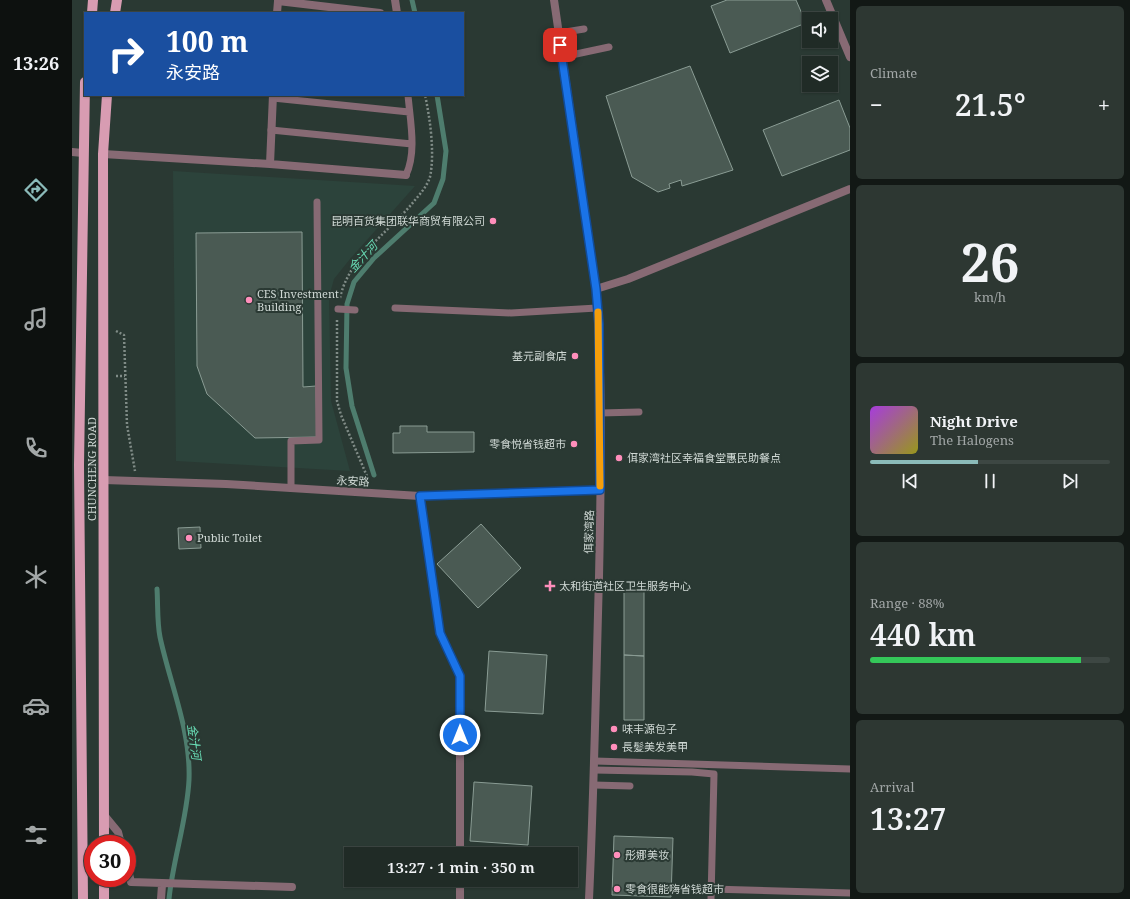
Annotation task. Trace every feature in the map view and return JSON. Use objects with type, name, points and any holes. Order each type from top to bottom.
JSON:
[{"type":"main road","points":[[92,12],[93,0]]},
{"type":"main road","points":[[115,12],[117,0]]},
{"type":"main road","name":"CHUNCHENG ROAD","points":[[83,899],[79,473],[85,96]]},
{"type":"main road","name":"CHUNCHENG ROAD","points":[[104,835],[104,154],[107,96]]},
{"type":"main road","points":[[104,887],[104,899]]},
{"type":"street","points":[[395,0],[397,12]]},
{"type":"street","name":"佴家湾路","points":[[554,0],[596,289],[597,308],[600,413],[600,490],[595,761],[589,899]]},
{"type":"street","points":[[826,0],[850,57]]},
{"type":"street","points":[[277,12],[278,1],[372,12]]},
{"type":"street","points":[[270,164],[273,96]]},
{"type":"street","points":[[72,152],[83,153]]},
{"type":"street","points":[[104,154],[270,164],[406,175]]},
{"type":"street","points":[[596,289],[628,279],[850,188]]},
{"type":"street","name":"永安路","points":[[104,480],[291,488],[420,496],[600,490]]},
{"type":"street","points":[[420,496],[440,633],[460,676],[460,847]]},
{"type":"street","points":[[104,815],[119,835]]},
{"type":"street","points":[[136,882],[177,885],[292,887]]},
{"type":"street","points":[[161,899],[162,884]]},
{"type":"street","points":[[460,887],[460,899]]},
{"type":"lane","points":[[559,33],[584,29]]},
{"type":"lane","points":[[562,57],[609,47]]},
{"type":"lane","points":[[273,96],[409,112]]},
{"type":"lane","points":[[406,175],[410,166],[412,144],[408,96]]},
{"type":"lane","points":[[271,130],[412,144]]},
{"type":"lane","points":[[291,488],[291,441],[318,440],[317,202]]},
{"type":"lane","points":[[395,308],[511,313],[597,308]]},
{"type":"lane","points":[[338,309],[355,310]]},
{"type":"lane","points":[[600,413],[639,412]]},
{"type":"lane","points":[[595,761],[850,769]]},
{"type":"lane","points":[[594,770],[714,774],[711,899]]},
{"type":"lane","points":[[594,785],[630,786]]},
{"type":"lane","points":[[711,889],[850,894]]},
{"type":"path","points":[[370,493],[369,478],[341,416],[337,401],[336,347],[338,309],[343,284],[357,262],[372,244],[406,211],[424,190],[429,178],[432,161],[428,111],[425,96]]},
{"type":"path","points":[[124,335],[127,425],[136,481]]},
{"type":"shaded area","points":[[173,171],[415,186],[334,279],[329,297],[331,401],[350,471],[176,461]]},
{"type":"building","points":[[727,0],[796,0],[802,14],[802,25],[730,53],[711,6]]},
{"type":"building","points":[[690,66],[733,170],[682,186],[681,180],[669,184],[670,188],[658,192],[632,177],[606,96]]},
{"type":"building","points":[[839,100],[850,128],[850,150],[782,176],[763,130]]},
{"type":"building","name":"CES Investment Building","points":[[302,232],[303,387],[316,386],[317,437],[255,438],[207,394],[197,366],[196,233]]},
{"type":"building","points":[[400,426],[427,426],[427,432],[474,432],[474,452],[393,453],[393,433],[400,433]]},
{"type":"building","points":[[481,524],[521,568],[478,608],[437,564]]},
{"type":"building","name":"Public Toilet","points":[[200,527],[201,548],[179,549],[178,528]]},
{"type":"building","points":[[624,591],[644,591],[644,656],[624,655]]},
{"type":"building","points":[[489,651],[547,655],[543,714],[485,711]]},
{"type":"building","points":[[624,655],[644,656],[644,720],[624,720]]},
{"type":"building","points":[[474,782],[532,786],[528,845],[470,841]]},
{"type":"building","points":[[614,836],[673,838],[671,897],[612,895]]},
{"type":"waterway","name":"金汁河","points":[[412,0],[415,12]]},
{"type":"waterway","name":"金汁河","points":[[374,475],[352,406],[346,368],[347,304],[354,282],[374,258],[434,203],[443,179],[446,151],[437,96]]},
{"type":"waterway","name":"金汁河","points":[[157,589],[160,637],[179,708],[187,744],[189,762],[186,810],[169,899]]},
{"type":"slow traffic","points":[[598,312],[600,486]]},
{"type":"place","name":"昆明百货集团联华商贸有限公司","points":[[493,221]]},
{"type":"place","name":"CES Investment Building","points":[[249,300]]},
{"type":"place","name":"基元副食店","points":[[575,356]]},
{"type":"place","name":"零食悦省钱超市","points":[[574,444]]},
{"type":"place","name":"佴家湾社区幸福食堂惠民助餐点","points":[[619,458]]},
{"type":"place","name":"Public Toilet","points":[[189,538]]},
{"type":"place","name":"太和街道社区卫生服务中心","points":[[550,586]]},
{"type":"place","name":"味丰源包子","points":[[614,729]]},
{"type":"place","name":"長髪美发美甲","points":[[614,747]]},
{"type":"place","name":"彤娜美妆","points":[[617,855]]},
{"type":"place","name":"零食很能嗨省钱超市","points":[[617,889]]},
{"type":"route","points":[[460,735],[460,676],[440,633],[420,496],[600,490],[599,324],[596,289],[560,45]]}]
